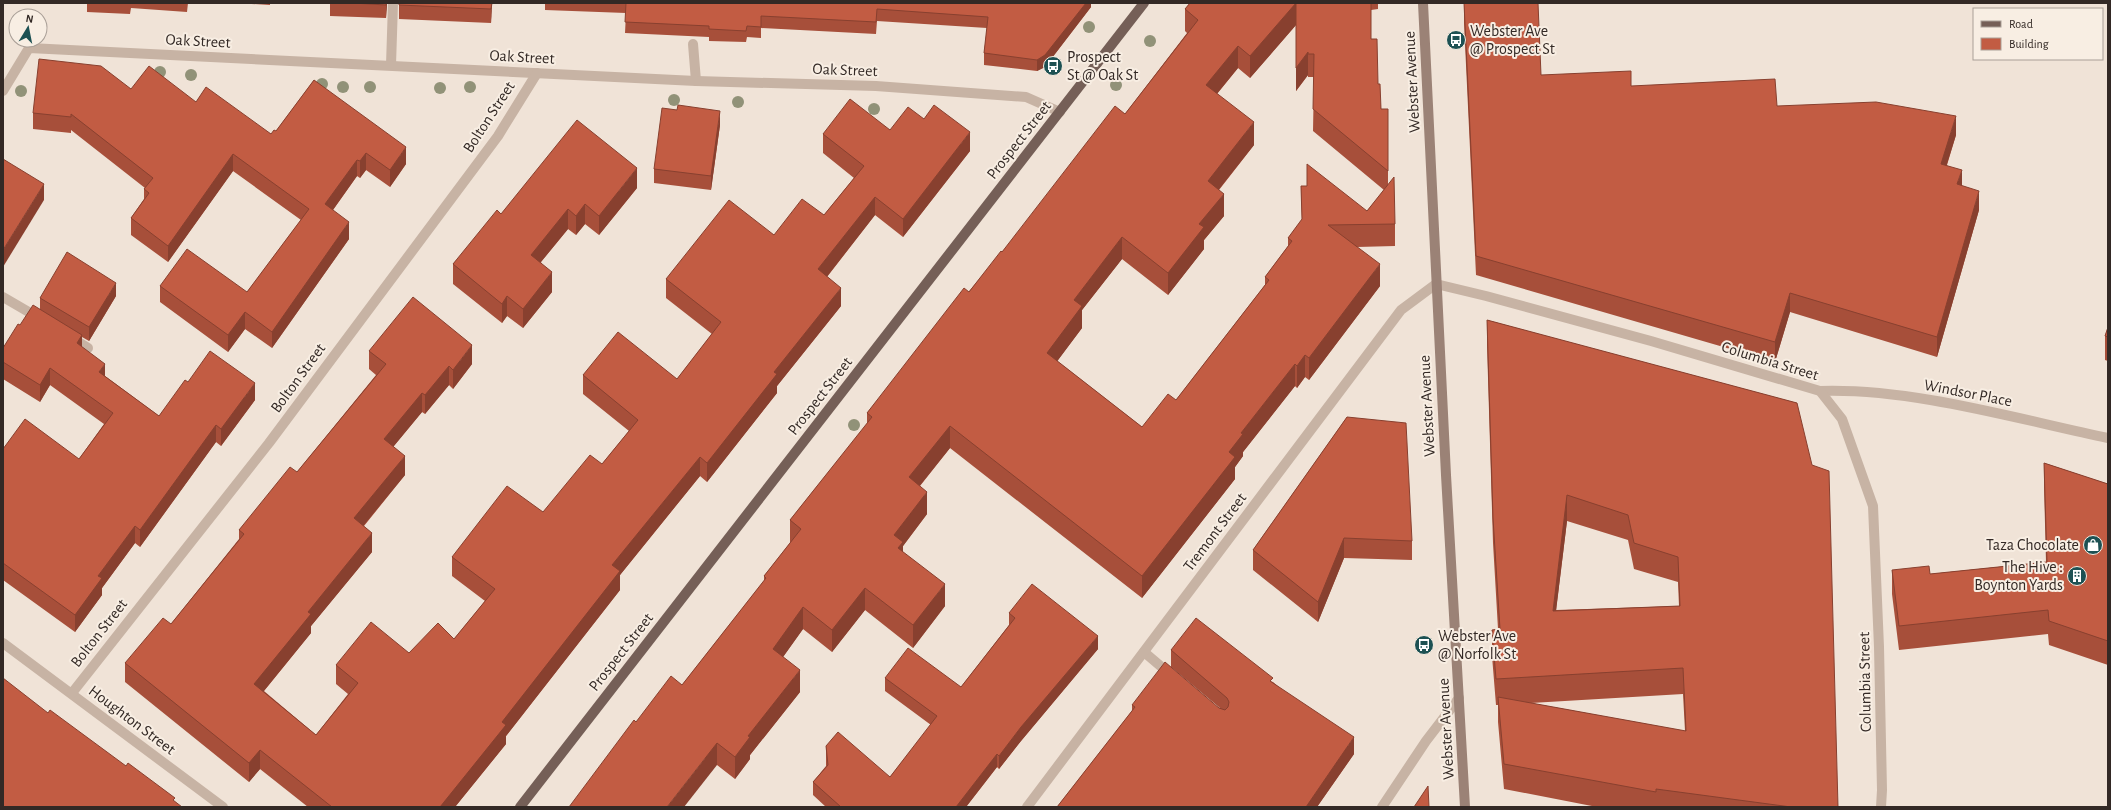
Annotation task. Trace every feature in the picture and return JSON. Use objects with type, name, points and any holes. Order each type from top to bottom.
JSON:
[{"type":"main road","name":"Prospect Street","points":[[520,807],[1144,3]]},
{"type":"main road","name":"Webster Avenue","points":[[1423,3],[1436,284],[1465,807]]},
{"type":"street","points":[[390,65],[393,3]]},
{"type":"street","points":[[693,44],[696,81]]},
{"type":"street","name":"Oak Street","points":[[3,91],[29,48],[696,81],[876,86],[1026,97],[1060,112]]},
{"type":"street","name":"Bolton Street","points":[[72,693],[269,443],[498,136],[537,73]]},
{"type":"street","name":"Columbia Street","points":[[1436,284],[1644,339],[1820,391],[1842,419],[1873,506],[1879,647],[1882,790],[1881,807]]},
{"type":"street","name":"Tremont Street","points":[[1027,807],[1400,310],[1436,284]]},
{"type":"street","points":[[3,297],[49,324]]},
{"type":"street","points":[[62,332],[88,348]]},
{"type":"street","name":"Windsor Place","points":[[1820,391],[1849,390],[1927,400],[2108,438]]},
{"type":"street","name":"Houghton Street","points":[[3,643],[223,807]]},
{"type":"street","points":[[1144,652],[1181,684]]},
{"type":"street","points":[[1382,807],[1426,741],[1459,698]]},
{"type":"building","points":[[353,3],[386,3],[386,5]]},
{"type":"building","points":[[399,3],[492,3],[491,9],[399,5]]},
{"type":"building","points":[[626,3],[1086,3],[1045,55],[1037,60],[984,53],[988,17],[877,9],[876,22],[761,16],[761,27],[747,26],[746,31],[709,29],[709,26],[625,22]]},
{"type":"building","points":[[1190,3],[1296,3],[1250,56],[1238,46],[1206,85],[1254,122],[1208,181],[1224,194],[1199,224],[1204,227],[1168,273],[1122,237],[1074,300],[1082,306],[1047,353],[1142,427],[1168,394],[1176,400],[1269,280],[1265,277],[1292,241],[1288,238],[1302,219],[1301,186],[1307,186],[1307,164],[1367,211],[1394,177],[1395,224],[1328,225],[1380,264],[1309,358],[1305,355],[1297,366],[1295,364],[1241,433],[1243,434],[1229,452],[1235,457],[1142,576],[950,426],[909,477],[927,492],[894,535],[903,542],[898,548],[945,584],[913,625],[865,588],[832,630],[803,607],[773,649],[800,670],[748,736],[750,737],[735,757],[717,743],[667,807],[569,807],[634,720],[636,722],[671,676],[682,685],[766,578],[764,576],[801,529],[790,520],[872,417],[867,413],[964,288],[969,292],[1001,251],[1002,252],[1115,106],[1125,114],[1198,20],[1185,9]]},
{"type":"building","points":[[1296,3],[1371,3],[1371,39],[1377,39],[1378,84],[1380,84],[1381,109],[1388,109],[1388,171],[1313,109],[1314,54],[1308,54],[1308,52],[1296,68]]},
{"type":"building","points":[[1464,3],[1538,3],[1541,75],[1631,71],[1631,86],[1775,79],[1777,106],[1876,102],[1956,116],[1941,164],[1962,170],[1957,184],[1979,191],[1937,337],[1790,293],[1775,342],[1476,256]]},
{"type":"building","points":[[39,59],[101,66],[131,89],[149,66],[196,102],[206,87],[271,134],[274,130],[276,131],[314,80],[406,147],[390,170],[366,153],[360,161],[357,160],[325,204],[349,222],[272,332],[245,312],[228,335],[160,286],[187,249],[247,292],[309,209],[233,154],[168,246],[131,218],[149,193],[144,189],[153,178],[71,114],[71,117],[33,113]]},
{"type":"building","points":[[850,99],[890,130],[908,107],[924,119],[934,105],[970,132],[903,219],[875,197],[818,269],[841,288],[774,372],[777,374],[707,463],[700,457],[612,565],[620,571],[502,722],[506,725],[440,807],[332,807],[260,750],[249,763],[125,663],[163,618],[171,624],[244,534],[239,530],[290,467],[297,472],[386,364],[369,351],[413,297],[472,345],[453,370],[449,366],[425,395],[422,393],[384,439],[405,456],[354,518],[372,533],[308,612],[311,614],[254,684],[316,735],[358,683],[336,665],[371,622],[409,653],[438,623],[454,639],[495,589],[452,557],[507,486],[543,512],[590,455],[602,464],[638,420],[583,375],[618,332],[677,379],[721,322],[666,279],[729,200],[774,235],[802,199],[824,215],[864,166],[823,134]]},
{"type":"building","points":[[678,105],[720,111],[711,176],[654,169],[662,108],[677,110]]},
{"type":"building","points":[[577,120],[637,168],[599,216],[585,204],[576,216],[568,209],[531,255],[552,272],[523,309],[507,296],[502,304],[453,264],[497,210],[501,214]]},
{"type":"building","points":[[3,159],[44,184],[3,250]]},
{"type":"building","points":[[67,252],[116,283],[89,327],[40,298]]},
{"type":"building","points":[[33,305],[82,335],[77,343],[105,364],[99,372],[159,416],[185,380],[188,382],[210,351],[255,383],[221,429],[216,425],[140,530],[135,526],[98,576],[102,578],[75,615],[3,563],[3,449],[25,419],[79,459],[113,413],[50,368],[40,385],[3,362],[3,348],[18,324],[20,325]]},
{"type":"building","points":[[1487,320],[1797,403],[1812,465],[1829,471],[1838,807],[1791,807],[1656,789],[1656,792],[1504,764],[1498,697],[1686,731],[1683,668],[1496,679],[1492,630],[1500,629],[1493,518]],"holes":[[[1567,495],[1628,515],[1634,543],[1678,557],[1680,606],[1553,611]]]},
{"type":"building","points":[[2108,327],[2108,337],[2105,336]]},
{"type":"building","points":[[1347,417],[1406,423],[1412,541],[1344,538],[1318,602],[1253,550]]},
{"type":"building","points":[[2044,463],[2108,484],[2108,641],[2049,621],[2048,610],[1899,626],[1892,570],[1929,566],[1930,574],[2047,562]]},
{"type":"building","points":[[1032,584],[1098,636],[1021,727],[999,756],[997,754],[956,807],[841,807],[813,782],[828,765],[826,746],[838,732],[890,777],[937,716],[885,678],[908,648],[961,687],[1015,618],[1009,613]]},
{"type":"building","points":[[1196,618],[1273,678],[1270,681],[1354,737],[1306,807],[1057,807],[1135,707],[1132,705],[1165,662],[1219,708],[1225,710],[1228,707],[1229,702],[1227,698],[1171,650]]},
{"type":"building","points":[[3,678],[48,713],[50,710],[126,766],[128,763],[175,798],[173,800],[182,807],[3,807]]},
{"type":"building","points":[[1428,786],[1429,807],[1414,807]]},
{"type":"place","name":"Webster Ave @ Prospect St","points":[[1456,40]]},
{"type":"place","name":"Prospect St @ Oak St","points":[[1053,66]]},
{"type":"place","name":"Taza Chocolate","points":[[2093,545]]},
{"type":"place","name":"The Hive : Boynton Yards","points":[[2077,576]]},
{"type":"place","name":"Webster Ave @ Norfolk St","points":[[1424,645]]}]
